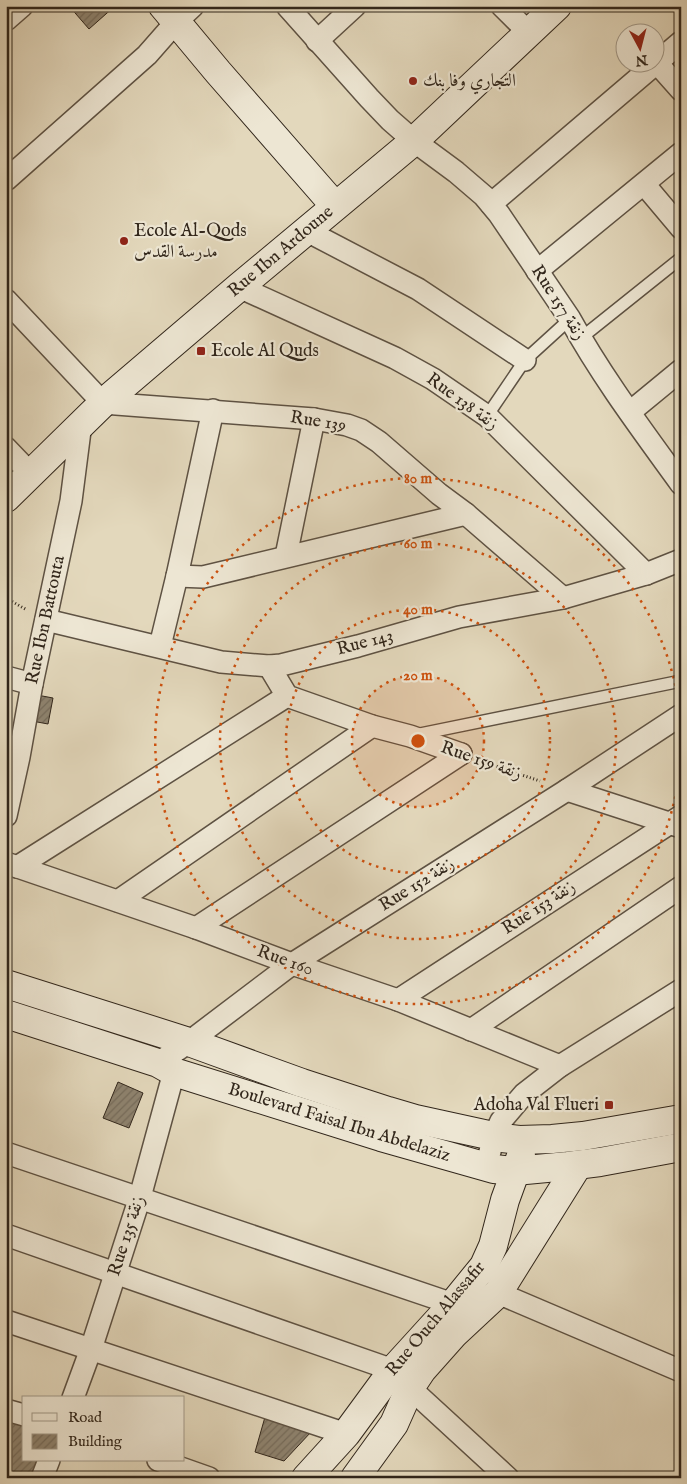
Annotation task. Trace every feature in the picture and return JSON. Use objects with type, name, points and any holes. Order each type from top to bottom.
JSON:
[{"type":"street","points":[[6,20],[22,6]]},
{"type":"street","name":"Rue 157 زنقة","points":[[288,6],[369,98],[414,141],[474,186],[491,204],[570,319],[630,412],[681,484]]},
{"type":"street","points":[[317,41],[355,6]]},
{"type":"street","points":[[502,6],[529,33]]},
{"type":"street","name":"Rue Ibn Ardoune","points":[[6,498],[103,403],[414,141],[557,6]]},
{"type":"street","points":[[6,180],[147,55],[177,11],[335,206]]},
{"type":"street","points":[[664,58],[681,42]]},
{"type":"street","points":[[664,70],[681,90]]},
{"type":"street","points":[[491,204],[647,72]]},
{"type":"street","points":[[537,271],[681,153]]},
{"type":"street","points":[[644,184],[681,228]]},
{"type":"street","points":[[307,231],[418,289],[525,360]]},
{"type":"street","name":"Rue 138 زنقة","points":[[240,286],[396,358],[487,416],[646,574]]},
{"type":"street","points":[[6,300],[103,403]]},
{"type":"street","points":[[630,412],[681,370]]},
{"type":"street","name":"Rue 139","points":[[103,403],[314,419],[347,425],[361,430],[379,442],[439,494],[466,514],[563,598]]},
{"type":"street","points":[[160,646],[213,410]]},
{"type":"street","points":[[286,556],[314,419]]},
{"type":"street","name":"Rue Ibn Battouta","points":[[6,816],[13,754],[32,684],[71,501],[81,423]]},
{"type":"street","points":[[6,448],[30,474]]},
{"type":"street","points":[[177,576],[203,577],[466,514]]},
{"type":"street","name":"Rue 143","points":[[46,620],[221,662],[269,666],[307,659],[459,617],[563,598],[646,574],[681,560]]},
{"type":"street","points":[[12,865],[287,696],[269,666]]},
{"type":"street","points":[[6,677],[32,684]]},
{"type":"street","name":"Rue 159 زنقة","points":[[287,696],[372,726],[410,736],[461,754]]},
{"type":"street","name":"Rue 152 زنقة","points":[[166,1067],[189,1042],[292,964],[567,790],[681,715]]},
{"type":"street","points":[[118,901],[372,726]]},
{"type":"street","points":[[196,928],[461,754]]},
{"type":"street","points":[[567,790],[677,822]]},
{"type":"street","name":"Rue 153 زنقة","points":[[398,1000],[677,822]]},
{"type":"street","name":"Rue 160","points":[[12,865],[398,1000],[560,1066]]},
{"type":"street","points":[[471,1030],[681,887]]},
{"type":"street","name":"Boulevard Faisal Ibn Abdelaziz","points":[[6,984],[189,1042],[302,1083],[397,1114],[494,1136],[527,1140],[583,1136],[681,1119]]},
{"type":"street","points":[[486,1167],[494,1136],[501,1121],[524,1094],[560,1066],[681,990]]},
{"type":"street","name":"Boulevard Faisal Ibn Abdelaziz","points":[[6,1014],[381,1137],[486,1167],[516,1171],[578,1165],[681,1147]]},
{"type":"street","name":"Rue 135 زنقة","points":[[74,1396],[91,1349],[140,1197],[166,1067]]},
{"type":"street","name":"Rue Ouch Alassafir","points":[[306,1478],[346,1434],[401,1379],[453,1304],[484,1266],[489,1256],[527,1140]]},
{"type":"street","points":[[6,1153],[453,1304]]},
{"type":"street","name":"Rue Ouch Alassafir","points":[[401,1379],[422,1370],[448,1340],[498,1293],[578,1165]]},
{"type":"street","points":[[6,1235],[116,1273],[401,1379],[497,1474]]},
{"type":"street","points":[[498,1293],[681,1371]]},
{"type":"street","points":[[6,1321],[346,1434]]},
{"type":"street","name":"Rue Ouch Alassafir","points":[[355,1478],[394,1424],[401,1379]]},
{"type":"street","points":[[6,1410],[22,1414]]},
{"type":"street","points":[[42,1478],[48,1462]]},
{"type":"street","points":[[164,1462],[209,1478]]},
{"type":"lane","points":[[581,338],[681,258]]},
{"type":"lane","points":[[487,416],[525,360],[570,319]]},
{"type":"lane","points":[[410,736],[681,682]]},
{"type":"path","name":"Rue 159 زنقة","points":[[461,754],[567,790]]},
{"type":"building","points":[[69,6],[115,6],[89,29]]},
{"type":"building","points":[[37,695],[53,698],[48,724],[32,721]]},
{"type":"building","points":[[118,1082],[143,1093],[129,1128],[103,1118]]},
{"type":"building","points":[[265,1417],[311,1432],[284,1461],[255,1452]]},
{"type":"building","points":[[6,1421],[22,1425],[22,1462],[36,1462],[31,1478],[6,1478]]},
{"type":"place","name":"التجاري وفا بنك","points":[[413,81]]},
{"type":"place","name":"Ecole Al-Qods مدرسة القدس","points":[[124,241]]},
{"type":"place","name":"Ecole Al Quds","points":[[201,351]]},
{"type":"place","name":"Adoha Val Flueri","points":[[609,1105]]}]
